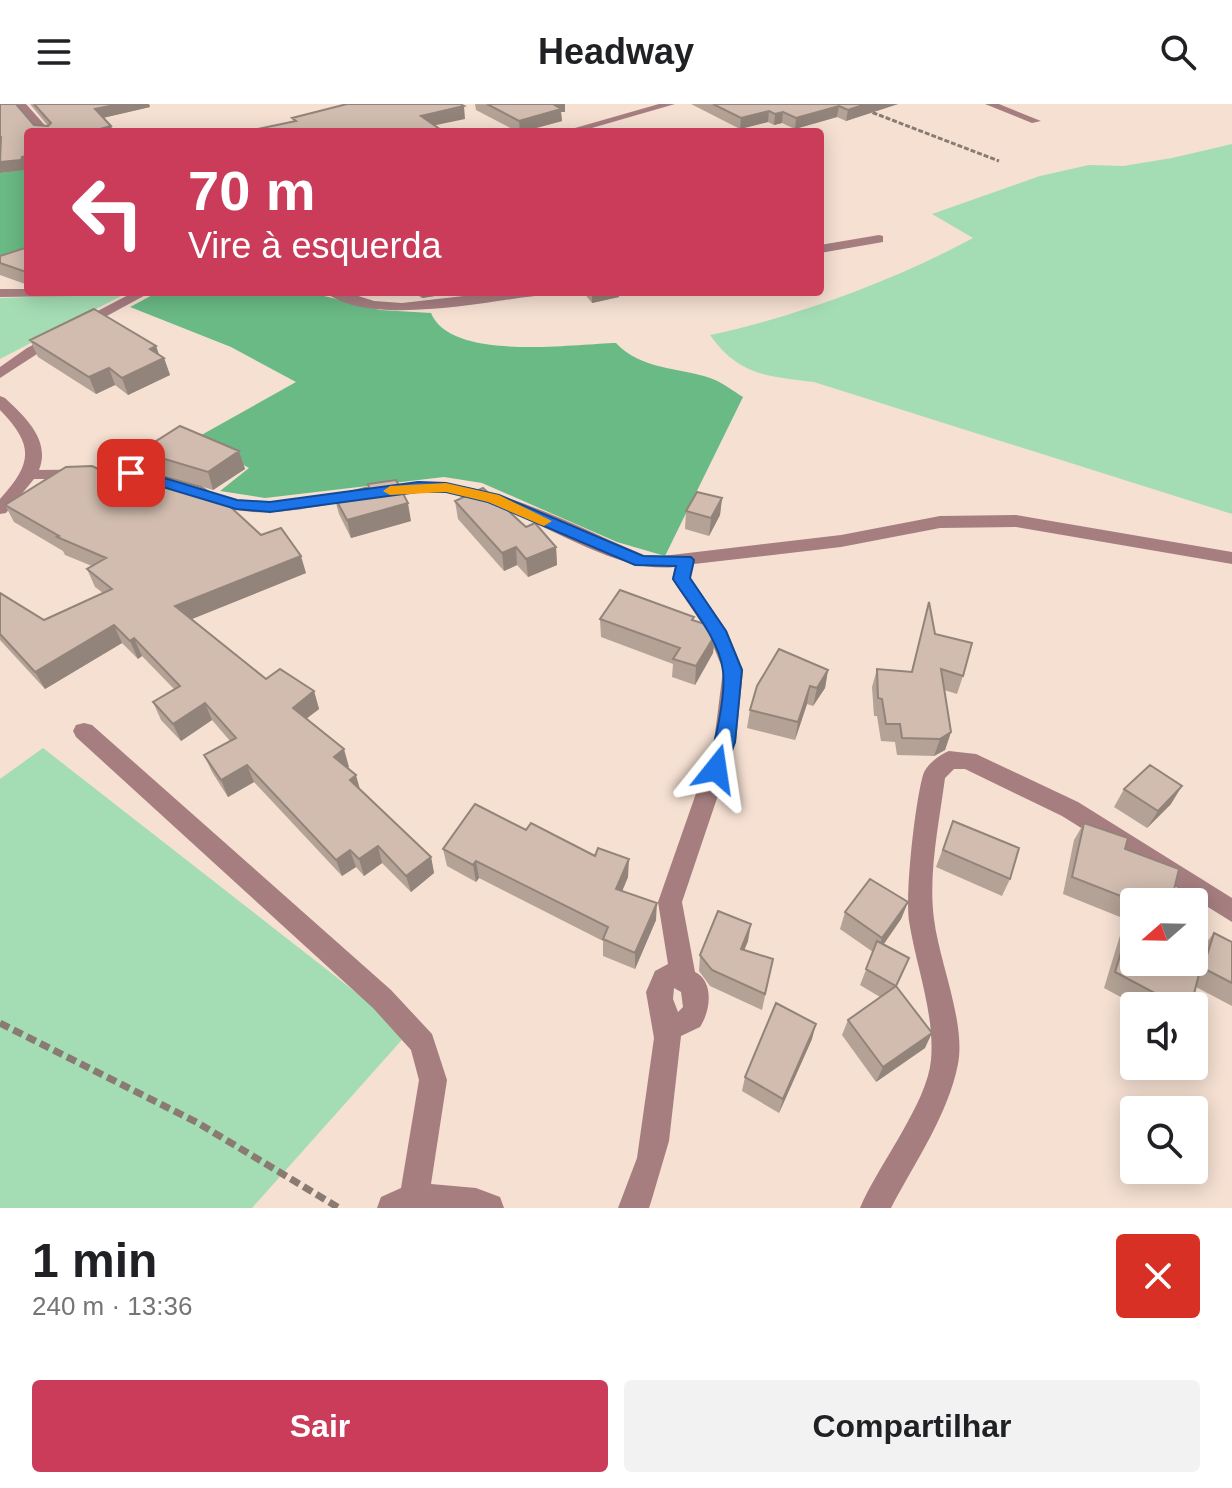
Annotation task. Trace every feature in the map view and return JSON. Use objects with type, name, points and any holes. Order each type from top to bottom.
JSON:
[{"type":"street","points":[[21,104],[42,128]]},
{"type":"street","points":[[581,128],[670,104]]},
{"type":"street","points":[[990,104],[1036,121]]},
{"type":"street","points":[[824,248],[879,239]]},
{"type":"street","points":[[0,293],[24,293]]},
{"type":"street","points":[[0,374],[32,351],[136,296]]},
{"type":"street","points":[[345,296],[373,305],[402,307],[500,296]]},
{"type":"street","points":[[0,401],[26,427],[34,441],[35,455],[31,474],[0,509]]},
{"type":"street","points":[[31,474],[64,477],[131,473],[236,505],[270,507],[418,487],[446,487],[493,498],[641,561],[686,560],[841,541],[940,522],[1016,521],[1232,558]]},
{"type":"street","points":[[633,1208],[653,1158],[668,1026],[658,1003],[659,991],[663,979],[672,974],[683,977],[670,902],[725,742],[733,670],[717,631],[681,579],[686,560]]},
{"type":"street","points":[[84,731],[382,999],[422,1043],[433,1080],[403,1202],[476,1203],[489,1208]]},
{"type":"street","points":[[875,1208],[932,1101],[945,1061],[942,1018],[921,918],[921,902],[934,775],[949,760],[968,760],[1070,809],[1232,911]]},
{"type":"path","points":[[855,108],[999,161]]},
{"type":"path","points":[[0,1023],[198,1123],[339,1208]]},
{"type":"green space","points":[[1232,144],[1232,514],[814,382],[756,372],[732,359],[710,335],[844,296],[973,238],[932,214],[1040,176],[1089,165],[1123,166],[1172,158]]},
{"type":"green space","points":[[24,170],[24,260],[0,271],[0,173]]},
{"type":"green space","points":[[59,296],[121,296],[0,359],[0,298]]},
{"type":"green space","points":[[151,296],[324,296],[380,310],[431,313],[443,328],[462,338],[487,344],[543,347],[616,343],[648,363],[710,378],[743,397],[665,556],[617,542],[482,483],[444,477],[265,498],[220,491],[249,468],[196,438],[296,382],[231,347],[130,307]]},
{"type":"green space","points":[[43,748],[408,1033],[252,1208],[0,1208],[0,779]]},
{"type":"building","points":[[0,104],[16,104],[34,125],[48,126],[51,123],[34,104],[120,104],[95,109],[111,126],[104,128],[24,128],[24,157],[21,160],[0,162]]},
{"type":"building","points":[[347,104],[464,106],[421,116],[438,128],[262,128],[296,121],[292,118]]},
{"type":"building","points":[[487,104],[553,104],[561,109],[519,121]]},
{"type":"building","points":[[713,104],[866,104],[848,110],[839,106],[796,118],[783,112],[775,114],[769,111],[741,118]]},
{"type":"building","points":[[24,248],[24,271],[0,263],[0,256]]},
{"type":"building","points":[[94,309],[156,346],[150,349],[164,358],[122,378],[109,368],[89,377],[30,340]]},
{"type":"building","points":[[180,426],[239,451],[208,472],[148,454],[156,447],[150,445]]},
{"type":"building","points":[[92,466],[123,481],[136,468],[201,487],[224,501],[261,535],[281,528],[301,556],[175,606],[266,679],[280,669],[314,691],[293,708],[344,749],[334,757],[356,775],[350,780],[431,857],[406,876],[378,846],[359,859],[350,850],[336,860],[247,765],[221,780],[204,755],[236,738],[205,703],[173,724],[153,702],[180,686],[134,638],[130,641],[114,625],[35,672],[0,634],[0,593],[44,620],[112,589],[87,569],[106,558],[57,537],[5,505],[66,467]]},
{"type":"building","points":[[396,480],[408,503],[347,520],[334,496],[369,487],[368,484]]},
{"type":"building","points":[[483,488],[526,527],[535,523],[556,547],[526,559],[516,547],[502,553],[455,501]]},
{"type":"building","points":[[697,492],[722,498],[711,518],[686,511]]},
{"type":"building","points":[[620,590],[711,626],[715,635],[696,666],[673,659],[680,648],[600,619]]},
{"type":"building","points":[[929,602],[935,634],[972,643],[963,676],[941,669],[951,732],[940,739],[902,738],[900,724],[886,724],[882,699],[878,698],[877,669],[912,672]]},
{"type":"building","points":[[779,649],[828,670],[817,688],[810,686],[798,722],[750,710],[757,686]]},
{"type":"building","points":[[1150,765],[1182,786],[1158,811],[1124,789]]},
{"type":"building","points":[[475,804],[526,830],[531,823],[595,856],[598,848],[629,859],[616,889],[657,903],[635,953],[603,939],[608,927],[476,861],[473,865],[443,849]]},
{"type":"building","points":[[953,821],[1019,848],[1010,879],[943,850]]},
{"type":"building","points":[[1084,823],[1128,838],[1125,849],[1179,869],[1174,888],[1120,888],[1120,896],[1072,877]]},
{"type":"building","points":[[870,879],[908,902],[882,938],[845,912]]},
{"type":"building","points":[[718,911],[751,924],[741,949],[773,959],[765,994],[712,970],[700,955]]},
{"type":"building","points":[[1214,933],[1232,942],[1232,983],[1208,971],[1208,952]]},
{"type":"building","points":[[877,941],[909,958],[896,986],[866,969]]},
{"type":"building","points":[[1120,956],[1120,975],[1115,972]]},
{"type":"building","points":[[1123,976],[1198,976],[1194,992],[1153,992]]},
{"type":"building","points":[[896,986],[932,1033],[883,1067],[848,1020]]},
{"type":"building","points":[[776,1003],[816,1024],[783,1099],[745,1077]]},
{"type":"slow traffic","points":[[390,491],[446,487],[493,498],[544,521]]},
{"type":"route","points":[[131,473],[236,505],[270,507],[418,487],[446,487],[493,498],[641,561],[686,560],[681,579],[717,631],[733,670],[725,742],[716,769]]}]
